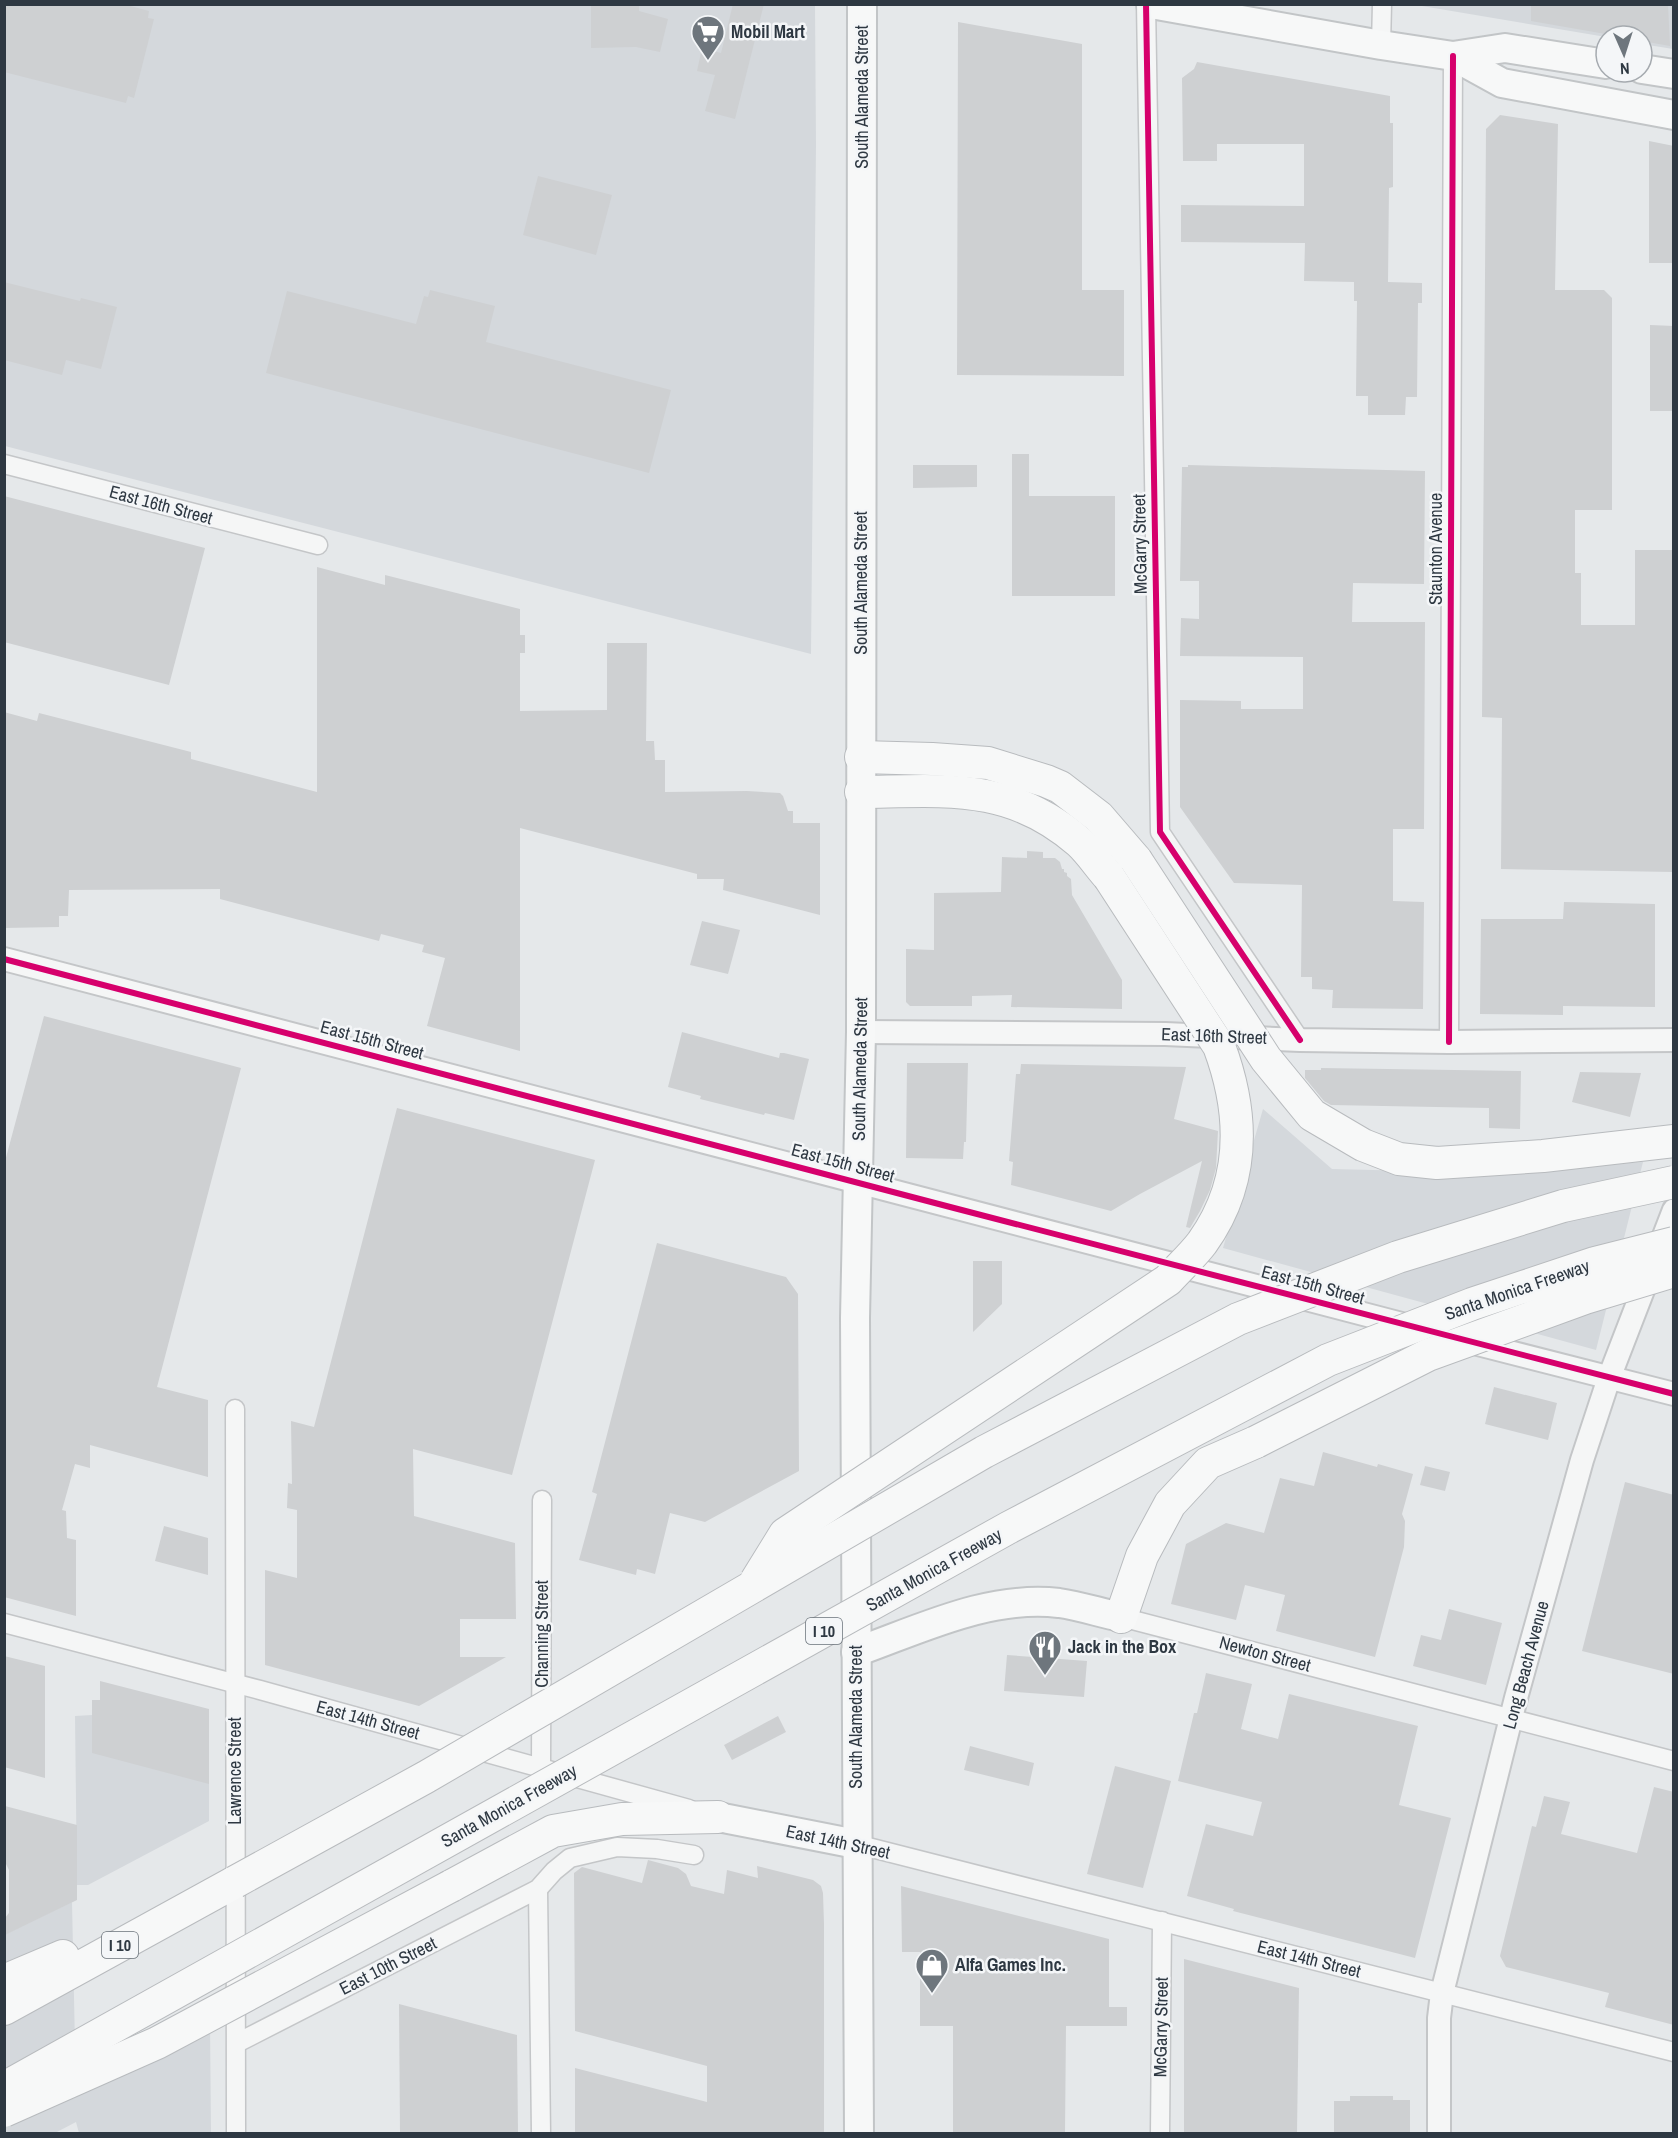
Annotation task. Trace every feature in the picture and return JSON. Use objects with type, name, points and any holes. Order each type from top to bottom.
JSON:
[{"type":"highway","points":[[861,757],[988,763],[1046,781],[1060,788],[1099,817],[1136,860],[1266,1059],[1312,1115],[1363,1145],[1399,1159],[1437,1163],[1543,1156],[1674,1141]]},
{"type":"highway","points":[[754,1585],[785,1534],[1168,1280],[1202,1242],[1227,1198],[1236,1159],[1238,1126],[1235,1101],[1229,1073],[1219,1046],[1109,877],[1081,843],[1050,819],[1011,800],[957,790],[861,792]]},
{"type":"highway","name":"I 10","points":[[4,2009],[426,1777],[984,1452],[1238,1319],[1398,1257],[1563,1206],[1674,1182]]},
{"type":"highway","name":"Santa Monica Freeway","points":[[4,2088],[1008,1528],[1328,1360],[1472,1304],[1595,1263],[1674,1243]]},
{"type":"highway","points":[[1121,1617],[1142,1556],[1170,1504],[1208,1464],[1428,1355],[1585,1298],[1674,1271]]},
{"type":"highway","points":[[4,2111],[157,2043],[553,1831],[622,1819],[718,1817]]},
{"type":"highway","points":[[4,1981],[235,1882]]},
{"type":"main road","name":"South Alameda Street","points":[[859,2133],[855,1318],[861,1032],[862,4]]},
{"type":"main road","points":[[1151,4],[1453,56],[1504,48],[1594,62]]},
{"type":"main road","points":[[1453,56],[1502,83],[1674,115]]},
{"type":"main road","points":[[1654,71],[1674,74]]},
{"type":"main road","name":"Newton Street","points":[[856,1652],[975,1609],[1017,1603],[1059,1603],[1121,1617]]},
{"type":"main road","name":"East 14th Street","points":[[718,1817],[856,1844]]},
{"type":"street","name":"McGarry Street","points":[[1146,4],[1160,832],[1300,1040]]},
{"type":"street","points":[[1381,45],[1382,4]]},
{"type":"street","name":"Staunton Avenue","points":[[1449,1042],[1453,56]]},
{"type":"street","name":"East 16th Street","points":[[4,464],[318,545]]},
{"type":"street","name":"East 15th Street","points":[[4,959],[1674,1394]]},
{"type":"street","name":"East 16th Street","points":[[861,1032],[1165,1034],[1300,1040],[1449,1042],[1674,1040]]},
{"type":"street","name":"Long Beach Avenue","points":[[1439,2133],[1439,2018],[1442,1993],[1511,1718],[1582,1460],[1609,1378],[1674,1210]]},
{"type":"street","name":"Lawrence Street","points":[[235,1409],[236,2133]]},
{"type":"street","name":"Channing Street","points":[[541,1767],[542,1500]]},
{"type":"street","name":"Newton Street","points":[[1121,1617],[1674,1761]]},
{"type":"street","name":"East 14th Street","points":[[4,1623],[541,1767],[718,1817]]},
{"type":"street","name":"East 14th Street","points":[[856,1844],[1674,2052]]},
{"type":"street","points":[[541,2133],[538,1889],[554,1870],[570,1858],[617,1847],[657,1849],[694,1855]]},
{"type":"street","name":"East 10th Street","points":[[237,2043],[538,1889]]},
{"type":"street","name":"McGarry Street","points":[[1160,2133],[1162,1921]]},
{"type":"shaded area","points":[[4,5],[815,5],[816,145],[811,654],[5,446]]},
{"type":"shaded area","points":[[1416,5],[1673,5],[1673,49],[1654,46],[1654,24],[1594,24],[1594,35]]},
{"type":"shaded area","points":[[1263,1109],[1332,1169],[1455,1172],[1643,1162],[1596,1350],[1223,1248]]},
{"type":"shaded area","points":[[92,1715],[209,1746],[209,1821],[88,1885],[77,1885],[75,1716]]},
{"type":"shaded area","points":[[72,1902],[76,2092],[210,2023],[211,2133],[79,2133],[76,2122],[55,2133],[5,2133],[4,1935]]},
{"type":"building","points":[[4,4],[123,4],[149,11],[148,18],[154,19],[134,98],[128,96],[126,103],[4,72]]},
{"type":"building","points":[[591,4],[639,4],[639,11],[668,19],[660,52],[636,47],[591,48]]},
{"type":"building","points":[[733,4],[764,4],[735,119],[705,111],[715,75],[697,71],[702,48],[721,53]]},
{"type":"building","points":[[1531,4],[1668,4],[1670,46],[1654,43],[1654,24],[1594,24],[1594,32],[1531,21]]},
{"type":"building","points":[[958,22],[1082,44],[1082,290],[1124,290],[1124,376],[957,375]]},
{"type":"building","points":[[1197,62],[1390,96],[1390,123],[1393,123],[1393,187],[1389,188],[1388,282],[1422,283],[1422,303],[1418,303],[1417,397],[1406,397],[1405,415],[1368,415],[1368,396],[1356,396],[1357,301],[1354,301],[1354,282],[1304,281],[1305,243],[1181,242],[1181,205],[1304,206],[1304,144],[1217,144],[1217,161],[1183,161],[1182,78],[1194,69]]},
{"type":"building","points":[[1500,115],[1558,124],[1555,290],[1604,290],[1612,298],[1612,510],[1575,510],[1575,573],[1581,573],[1581,625],[1635,625],[1635,550],[1674,550],[1674,872],[1501,869],[1502,718],[1482,717],[1486,129]]},
{"type":"building","points":[[1649,141],[1674,146],[1674,263],[1649,263]]},
{"type":"building","points":[[538,176],[612,195],[596,255],[523,235]]},
{"type":"building","points":[[4,282],[80,301],[81,298],[117,307],[101,369],[66,360],[62,375],[4,360]]},
{"type":"building","points":[[430,290],[495,306],[486,342],[671,390],[649,473],[266,373],[287,291],[416,324],[424,296],[428,297]]},
{"type":"building","points":[[1650,325],[1674,326],[1674,411],[1650,411]]},
{"type":"building","points":[[1012,454],[1029,454],[1029,496],[1115,496],[1115,596],[1012,596]]},
{"type":"building","points":[[913,465],[977,465],[977,487],[913,488]]},
{"type":"building","points":[[1188,465],[1425,471],[1424,584],[1353,583],[1352,622],[1425,622],[1424,829],[1393,829],[1393,901],[1424,902],[1423,1009],[1332,1008],[1333,990],[1312,989],[1312,977],[1301,977],[1302,885],[1234,883],[1180,807],[1180,700],[1241,701],[1241,709],[1303,709],[1303,657],[1180,656],[1181,618],[1199,619],[1199,581],[1180,581],[1182,467],[1188,467]]},
{"type":"building","points":[[4,496],[205,548],[169,685],[4,642]]},
{"type":"building","points":[[317,567],[385,585],[385,575],[520,609],[520,635],[525,635],[525,653],[520,653],[520,711],[607,710],[607,643],[647,643],[646,741],[654,741],[655,760],[665,760],[665,792],[780,793],[788,811],[793,811],[793,823],[820,823],[820,915],[723,890],[724,879],[697,879],[697,874],[520,828],[520,1051],[427,1026],[445,958],[422,952],[424,945],[381,934],[379,941],[220,899],[220,889],[69,890],[68,916],[59,916],[59,927],[4,928],[4,712],[37,721],[39,713],[191,752],[191,759],[317,792]]},
{"type":"building","points":[[1027,851],[1043,852],[1043,858],[1055,858],[1071,879],[1072,895],[1122,980],[1122,1009],[1011,1007],[1012,995],[972,996],[972,1006],[910,1006],[906,1002],[906,949],[934,950],[934,893],[1001,892],[1002,857],[1027,858]]},
{"type":"building","points":[[1564,902],[1655,904],[1655,1007],[1563,1006],[1563,1015],[1480,1014],[1481,919],[1563,919]]},
{"type":"building","points":[[702,921],[740,930],[728,974],[690,965]]},
{"type":"building","points":[[44,1016],[241,1068],[157,1387],[208,1400],[208,1477],[90,1445],[90,1468],[75,1464],[62,1510],[66,1511],[67,1538],[76,1540],[76,1616],[4,1597],[4,1165]]},
{"type":"building","points":[[682,1032],[779,1058],[780,1053],[784,1053],[809,1059],[794,1120],[700,1099],[701,1096],[668,1087]]},
{"type":"building","points":[[907,1063],[968,1063],[966,1142],[964,1142],[963,1159],[906,1158]]},
{"type":"building","points":[[1021,1064],[1186,1067],[1174,1119],[1218,1131],[1216,1168],[1210,1190],[1190,1228],[1186,1227],[1202,1161],[1111,1211],[1011,1185],[1013,1162],[1009,1161],[1016,1074],[1020,1074]]},
{"type":"building","points":[[1321,1068],[1521,1071],[1520,1129],[1489,1128],[1489,1108],[1331,1105],[1324,1101],[1305,1078],[1305,1070],[1321,1070]]},
{"type":"building","points":[[1580,1072],[1641,1073],[1630,1117],[1572,1102]]},
{"type":"building","points":[[397,1108],[595,1160],[512,1475],[413,1449],[414,1516],[515,1543],[516,1619],[460,1619],[460,1657],[506,1657],[419,1706],[265,1665],[265,1570],[297,1578],[297,1510],[287,1508],[288,1483],[292,1484],[291,1421],[314,1427]]},
{"type":"building","points":[[657,1243],[786,1277],[798,1294],[799,1471],[705,1522],[670,1513],[655,1574],[637,1569],[636,1575],[579,1560],[597,1494],[592,1492]]},
{"type":"building","points":[[973,1261],[1002,1261],[1002,1304],[973,1332]]},
{"type":"building","points":[[1494,1387],[1557,1403],[1548,1440],[1485,1424]]},
{"type":"building","points":[[1323,1452],[1413,1474],[1402,1514],[1405,1521],[1404,1547],[1375,1657],[1276,1631],[1285,1595],[1245,1585],[1236,1620],[1171,1604],[1186,1544],[1226,1523],[1264,1533],[1280,1478],[1314,1486]]},
{"type":"building","points":[[1425,1466],[1450,1472],[1445,1491],[1420,1485]]},
{"type":"building","points":[[1625,1482],[1674,1495],[1674,1674],[1582,1651]]},
{"type":"building","points":[[164,1526],[208,1538],[208,1575],[155,1561]]},
{"type":"building","points":[[1449,1609],[1502,1623],[1486,1685],[1413,1666],[1421,1635],[1441,1640]]},
{"type":"building","name":"Jack in the Box","points":[[1007,1655],[1087,1661],[1084,1697],[1004,1691]]},
{"type":"building","points":[[4,1656],[45,1666],[45,1778],[4,1767]]},
{"type":"building","points":[[1206,1673],[1252,1684],[1241,1729],[1278,1739],[1289,1694],[1418,1726],[1399,1805],[1451,1818],[1415,1958],[1233,1911],[1234,1909],[1187,1896],[1206,1824],[1253,1836],[1262,1802],[1178,1781]]},
{"type":"building","points":[[100,1681],[209,1709],[209,1784],[92,1753],[92,1700],[100,1700]]},
{"type":"building","points":[[778,1716],[786,1732],[732,1760],[724,1745]]},
{"type":"building","points":[[970,1746],[1034,1763],[1029,1786],[964,1770]]},
{"type":"building","points":[[1115,1766],[1171,1781],[1143,1888],[1087,1874]]},
{"type":"building","points":[[1654,1787],[1674,1792],[1674,2025],[1605,2007],[1609,1993],[1506,1967],[1500,1956],[1532,1826],[1536,1827],[1544,1796],[1570,1802],[1561,1834],[1637,1853]]},
{"type":"building","points":[[5,1806],[77,1825],[77,1900],[5,1935],[5,1918],[9,1913],[9,1870],[5,1862]]},
{"type":"building","points":[[648,1860],[678,1868],[686,1874],[691,1886],[724,1894],[727,1870],[758,1878],[757,1866],[813,1880],[821,1886],[824,1924],[824,2133],[575,2133],[575,2068],[707,2102],[707,2066],[575,2031],[574,1873],[582,1867],[642,1883]]},
{"type":"building","points":[[901,1886],[1109,1939],[1109,2007],[1127,2007],[1127,2026],[1066,2026],[1065,2133],[953,2133],[953,2026],[920,2026],[920,1952],[902,1952]]},
{"type":"building","points":[[1184,1959],[1299,1988],[1297,2133],[1184,2133]]},
{"type":"building","points":[[399,2004],[517,2035],[518,2133],[400,2133]]},
{"type":"building","points":[[1350,2096],[1393,2096],[1393,2100],[1410,2100],[1410,2133],[1334,2133],[1334,2101],[1350,2101]]},
{"type":"cycle path","points":[[1146,4],[1160,832],[1300,1040]]},
{"type":"cycle path","points":[[1449,1042],[1453,56]]},
{"type":"cycle path","points":[[4,959],[1674,1394]]},
{"type":"place","name":"Mobil Mart","points":[[708,61]]},
{"type":"place","name":"Jack in the Box","points":[[1045,1676]]},
{"type":"place","name":"Alfa Games Inc.","points":[[932,1994]]}]
